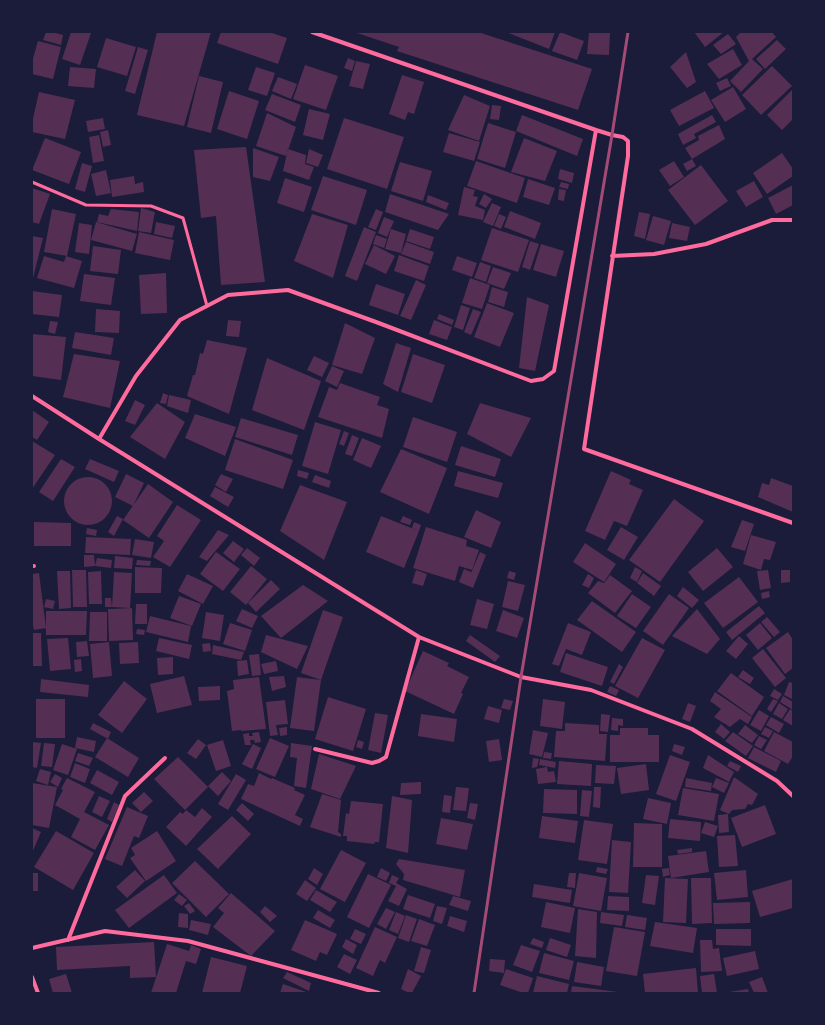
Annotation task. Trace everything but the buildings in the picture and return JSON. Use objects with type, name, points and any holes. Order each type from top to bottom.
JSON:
[{"type":"street","points":[[312,32],[596,130],[623,137],[628,141],[628,156],[584,448],[793,523]]},
{"type":"street","points":[[99,439],[136,376],[180,320],[228,295],[288,290],[531,381],[543,379],[554,371],[596,130]]},
{"type":"street","points":[[612,256],[654,254],[706,244],[772,220],[793,220]]},
{"type":"street","points":[[32,396],[419,637],[521,677],[591,690],[692,729],[777,781],[793,796]]},
{"type":"street","points":[[315,749],[372,763],[386,757],[419,637]]},
{"type":"street","points":[[68,940],[124,796],[165,758]]},
{"type":"street","points":[[32,948],[105,931],[188,941],[378,993]]},
{"type":"street","points":[[32,977],[38,993]]},
{"type":"lane","points":[[32,182],[86,205],[151,206],[183,218],[207,306]]},
{"type":"railway","points":[[474,993],[521,677],[628,32]]}]
